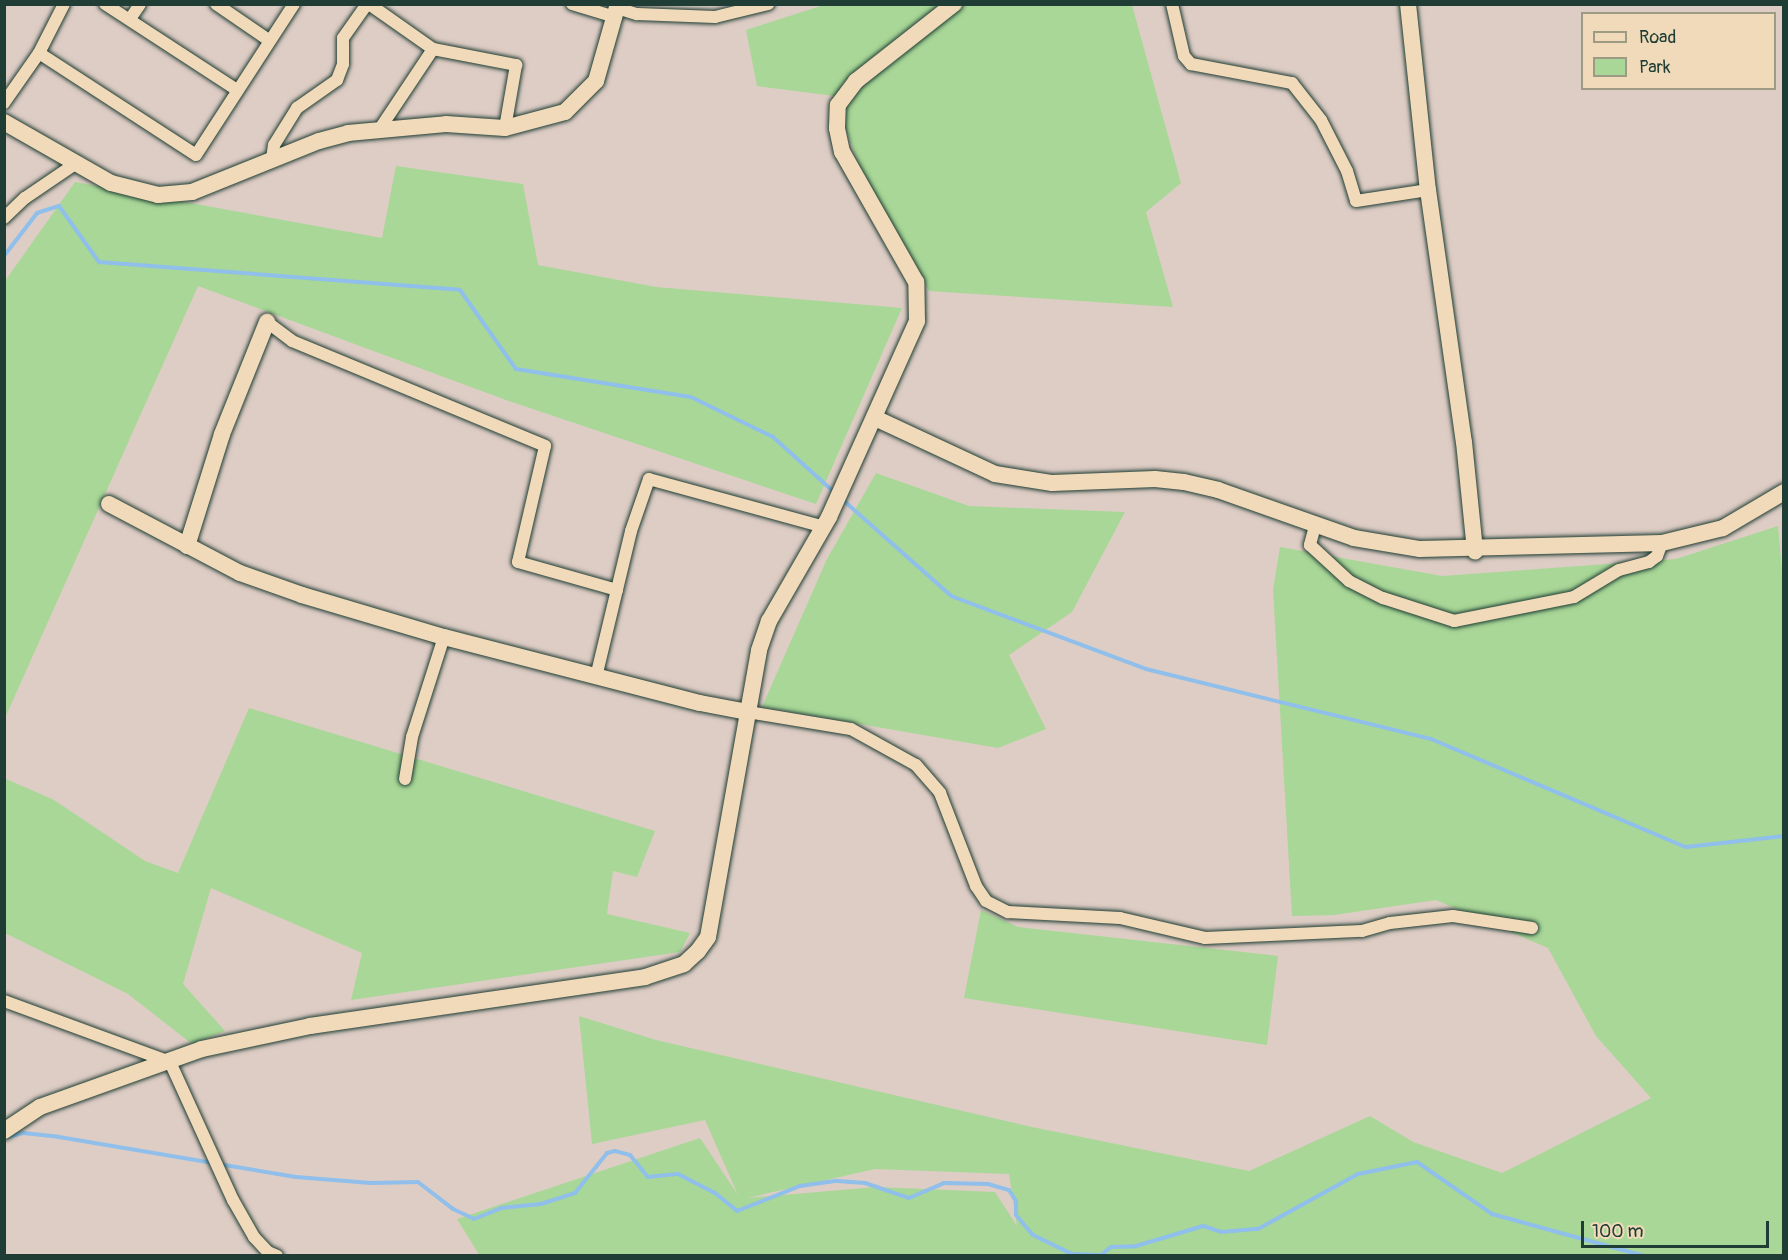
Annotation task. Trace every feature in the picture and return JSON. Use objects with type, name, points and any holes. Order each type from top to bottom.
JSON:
[{"type":"street","points":[[4,104],[39,53],[64,4]]},
{"type":"street","points":[[105,4],[237,90]]},
{"type":"street","points":[[130,19],[140,4]]},
{"type":"street","points":[[39,53],[196,155],[294,4]]},
{"type":"street","points":[[272,159],[274,145],[297,108],[337,80],[343,64],[344,38],[368,4],[433,49],[516,65],[505,128]]},
{"type":"street","points":[[572,4],[637,14],[716,11],[768,4]]},
{"type":"street","points":[[4,1131],[40,1107],[202,1049],[310,1026],[645,977],[684,964],[708,937],[759,650],[769,621],[826,522],[917,321],[920,300],[916,282],[842,152],[837,128],[838,105],[856,81],[954,4]]},
{"type":"street","points":[[1172,4],[1184,56],[1191,64],[1292,83],[1321,120],[1347,171],[1356,201],[1428,190]]},
{"type":"street","points":[[1408,4],[1428,190],[1464,442],[1474,551]]},
{"type":"street","points":[[224,7],[270,41]]},
{"type":"street","points":[[4,122],[119,187],[158,195],[192,192],[320,141],[381,128],[446,124],[505,128],[547,119],[565,112],[596,81],[617,10]]},
{"type":"street","points":[[381,128],[433,49]]},
{"type":"street","points":[[4,218],[25,198],[75,164]]},
{"type":"street","points":[[187,546],[222,434],[267,322],[292,341],[545,446],[518,562],[617,590]]},
{"type":"street","points":[[875,418],[995,474],[1052,483],[1145,479],[1184,482],[1218,490],[1315,526],[1395,546],[1474,551],[1662,543],[1723,528],[1784,492]]},
{"type":"street","points":[[596,677],[617,590],[649,479],[826,522]]},
{"type":"street","points":[[109,504],[240,573],[444,637],[596,677],[748,712],[850,729],[916,765],[940,793],[976,886],[986,901],[1008,912],[1120,918],[1205,938],[1362,931],[1390,923],[1453,916],[1532,928]]},
{"type":"street","points":[[1315,526],[1310,545],[1349,581],[1393,602],[1454,621],[1574,597],[1618,570],[1649,562],[1657,556],[1662,543]]},
{"type":"street","points":[[405,779],[412,737],[444,637]]},
{"type":"street","points":[[4,1001],[170,1062],[233,1200],[254,1236],[268,1252],[277,1256]]},
{"type":"green space","points":[[824,5],[1132,5],[1181,183],[1146,212],[1173,307],[929,291],[859,165],[834,96],[757,86],[746,30]]},
{"type":"green space","points":[[396,166],[523,184],[538,265],[656,287],[902,308],[816,504],[506,400],[198,286],[5,718],[5,281],[75,182],[382,238]]},
{"type":"green space","points":[[876,473],[969,506],[1125,512],[1072,612],[1009,655],[1046,729],[998,748],[762,707],[827,559]]},
{"type":"green space","points":[[1778,526],[1784,593],[1783,1255],[480,1256],[457,1219],[700,1138],[738,1195],[705,1120],[592,1144],[579,1016],[656,1040],[1032,1127],[1249,1171],[1370,1116],[1413,1142],[1502,1173],[1651,1098],[1596,1036],[1548,948],[1436,900],[1334,915],[1292,916],[1273,590],[1280,547],[1442,576],[1676,559]],"holes":[[[875,1169],[1009,1174],[1017,1226],[995,1192],[876,1187],[747,1198]]]},
{"type":"green space","points":[[249,708],[655,831],[637,877],[613,871],[607,914],[690,933],[680,952],[351,1000],[362,953],[211,888],[183,984],[225,1031],[192,1044],[128,994],[5,933],[4,778],[54,800],[145,861],[178,873]]},
{"type":"green space","points":[[981,910],[1018,927],[1278,956],[1267,1045],[964,998]]},
{"type":"waterway","points":[[4,256],[37,213],[59,206],[99,262],[460,290],[516,369],[691,397],[773,437],[835,493]]},
{"type":"waterway","points":[[843,500],[951,596],[1146,669],[1431,739],[1686,847],[1784,836]]},
{"type":"waterway","points":[[8,1137],[23,1133],[59,1137],[296,1177],[371,1183],[418,1182],[453,1209],[474,1219],[501,1208],[541,1204],[575,1193],[607,1153],[615,1151],[630,1155],[648,1177],[678,1174],[715,1193],[737,1211],[800,1186],[837,1181],[865,1183],[909,1198],[944,1183],[988,1184],[1009,1190],[1016,1201],[1016,1215],[1033,1235],[1072,1254],[1101,1255],[1111,1247],[1136,1246],[1203,1226],[1221,1232],[1258,1229],[1358,1174],[1417,1162],[1492,1214],[1645,1256]]}]
